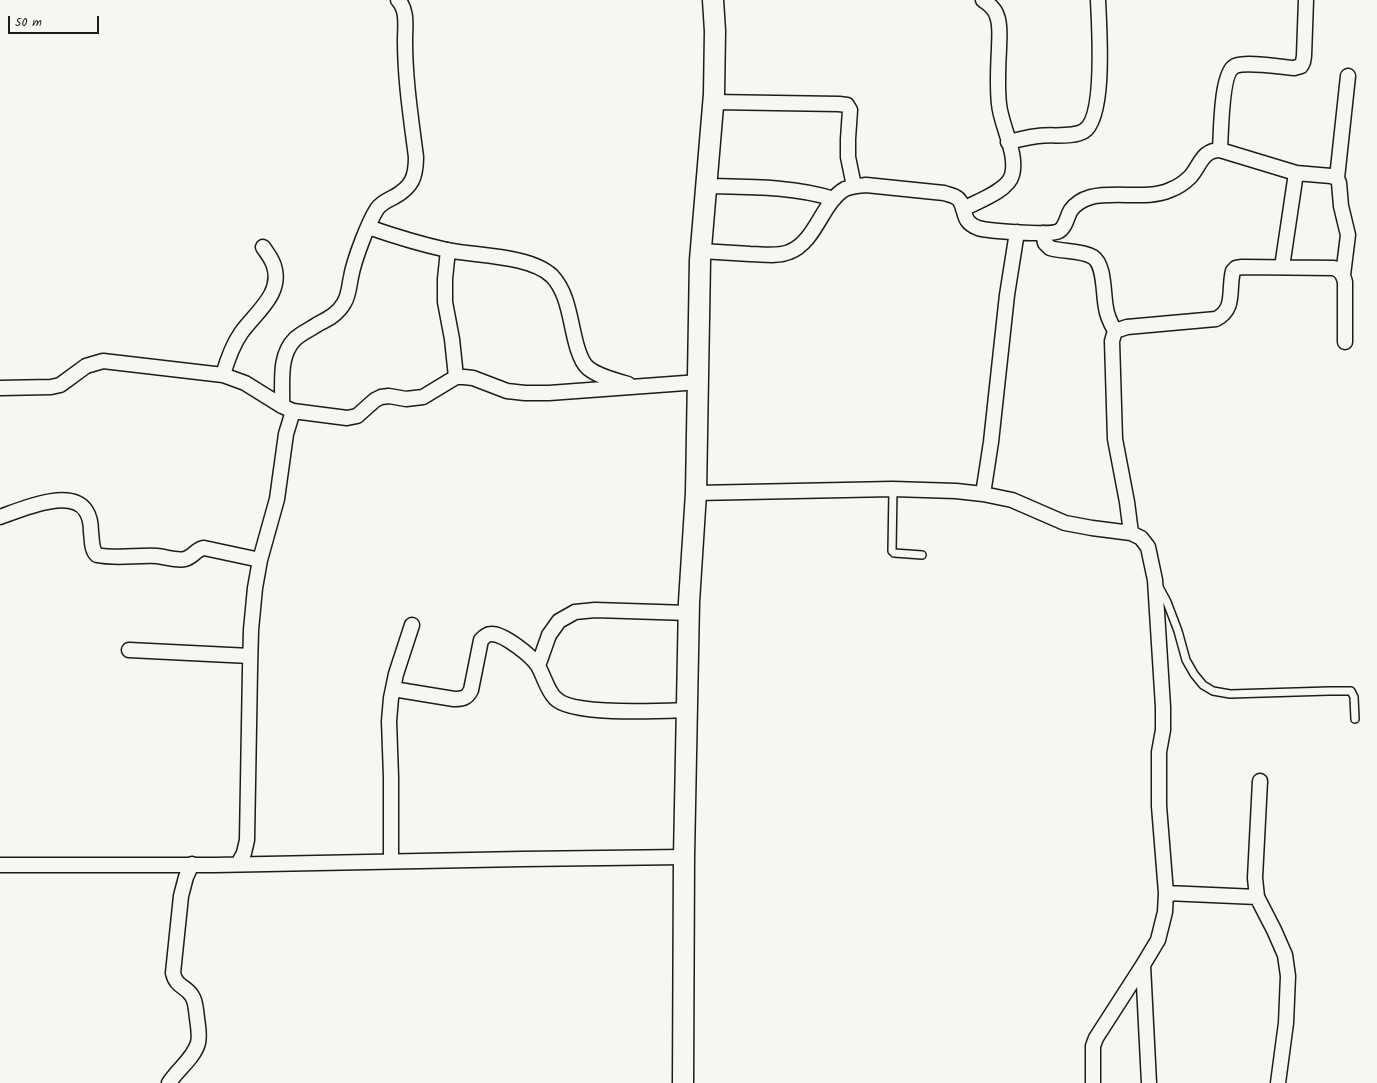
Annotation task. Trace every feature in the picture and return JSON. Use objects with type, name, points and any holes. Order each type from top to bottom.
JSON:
[{"type":"street","points":[[238,864],[244,852],[247,840],[250,656],[255,588],[260,560],[277,499],[286,434],[288,408],[284,360],[288,348],[296,338],[338,312],[349,292],[351,276],[356,261],[368,227],[378,207],[385,201],[406,189],[413,180],[416,169],[416,157],[406,79],[405,19],[402,4],[398,0]]},
{"type":"street","points":[[963,209],[997,192],[1006,185],[1012,177],[1013,166],[1002,122],[997,86],[1000,30],[997,16],[992,7],[983,0]]},
{"type":"street","points":[[1008,142],[1040,135],[1075,134],[1084,131],[1093,119],[1097,101],[1099,77],[1098,0]]},
{"type":"street","points":[[1220,150],[1225,84],[1228,73],[1234,66],[1244,64],[1294,68],[1301,66],[1304,56],[1306,0]]},
{"type":"street","points":[[683,1083],[684,857],[689,613],[696,493],[701,251],[713,102],[715,31],[713,1]]},
{"type":"street","points":[[1346,342],[1345,282],[1343,275],[1348,235],[1337,178],[1348,76]]},
{"type":"street","points":[[713,102],[847,105],[850,110],[848,157],[854,186]]},
{"type":"street","points":[[701,251],[772,255],[788,253],[797,249],[805,242],[834,198],[845,190],[854,186],[866,185],[944,193],[954,196],[960,201],[966,218],[971,225],[979,228],[1017,232],[1052,233],[1060,231],[1065,225],[1072,209],[1080,202],[1090,198],[1099,196],[1153,194],[1168,191],[1181,184],[1191,176],[1208,152],[1213,150],[1220,150],[1296,173],[1331,176],[1337,178]]},
{"type":"street","points":[[1282,266],[1296,173]]},
{"type":"street","points":[[706,186],[771,188],[805,192],[834,198]]},
{"type":"street","points":[[368,227],[414,242],[448,250],[515,260],[539,267],[552,276],[561,289],[567,305],[574,338],[580,356],[587,368],[600,375],[636,387]]},
{"type":"street","points":[[983,494],[991,442],[1007,295],[1017,232]]},
{"type":"street","points":[[1043,233],[1045,243],[1050,248],[1082,253],[1092,257],[1098,262],[1102,273],[1106,308],[1110,322],[1115,331],[1112,341],[1115,439],[1127,502],[1131,533]]},
{"type":"street","points":[[222,376],[239,335],[272,294],[276,279],[274,265],[264,247]]},
{"type":"street","points":[[448,250],[445,279],[445,302],[452,339],[456,377]]},
{"type":"street","points":[[1115,331],[1127,327],[1216,319],[1223,316],[1228,310],[1233,271],[1236,268],[1282,266],[1334,268],[1340,271],[1343,275]]},
{"type":"street","points":[[0,388],[51,387],[60,385],[86,366],[102,361],[155,366],[222,376],[245,383],[288,408],[326,416],[347,418],[357,416],[375,400],[381,397],[389,396],[406,399],[423,397],[456,377],[464,376],[507,391],[525,393],[549,393],[699,382]]},
{"type":"street","points":[[696,493],[893,489],[956,491],[983,494],[1012,500],[1065,523],[1131,533],[1141,538],[1148,547],[1155,580],[1163,708],[1163,730],[1159,752],[1159,806],[1166,893],[1165,912],[1158,940],[1096,1038],[1093,1046],[1093,1083]]},
{"type":"street","points":[[0,517],[30,506],[59,500],[70,500],[79,504],[86,510],[91,523],[93,550],[97,555],[157,556],[182,559],[191,556],[200,548],[204,548],[260,560]]},
{"type":"street","points":[[538,666],[549,634],[559,621],[575,612],[595,610],[689,613]]},
{"type":"street","points":[[391,861],[389,721],[391,698],[396,674],[412,624]]},
{"type":"street","points":[[393,689],[454,699],[462,699],[468,696],[471,690],[481,640],[485,636],[492,634],[500,636],[519,647],[530,656],[538,666],[555,699],[566,706],[582,709],[618,711],[687,710]]},
{"type":"street","points":[[129,650],[250,656]]},
{"type":"street","points":[[1260,781],[1255,878],[1257,897],[1285,955],[1288,976],[1286,1023],[1278,1083]]},
{"type":"street","points":[[0,865],[238,864],[684,857]]},
{"type":"street","points":[[169,1083],[174,1074],[192,1055],[198,1042],[195,1003],[189,993],[176,983],[173,973],[181,896],[186,877],[192,864]]},
{"type":"street","points":[[1166,893],[1257,897]]},
{"type":"street","points":[[1143,965],[1149,1083]]},
{"type":"lane","points":[[893,489],[892,551],[894,553],[922,555]]},
{"type":"lane","points":[[1155,580],[1167,602],[1178,631],[1186,660],[1194,674],[1203,685],[1213,691],[1230,694],[1351,691],[1354,697],[1355,719]]}]
